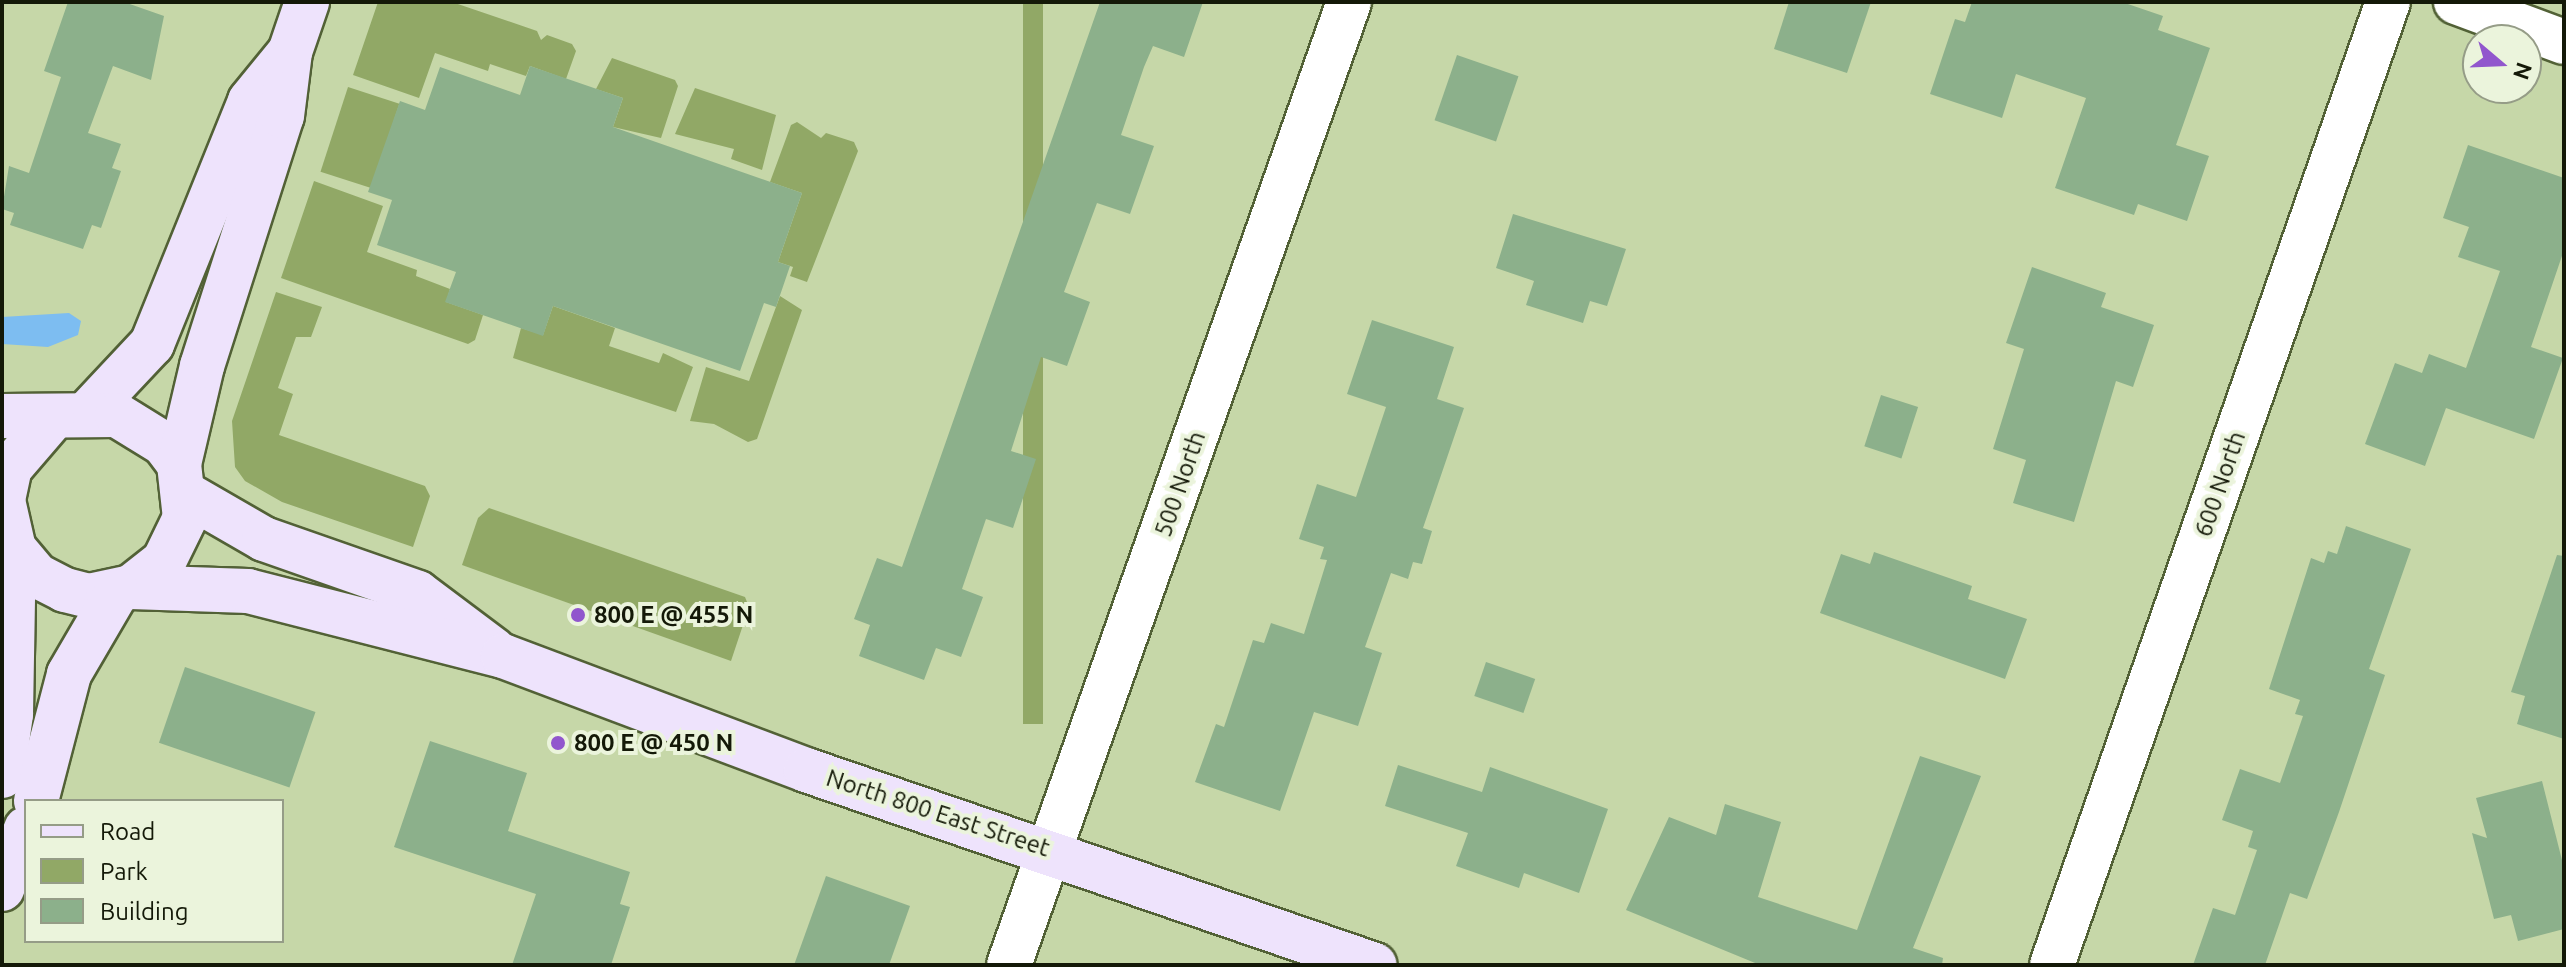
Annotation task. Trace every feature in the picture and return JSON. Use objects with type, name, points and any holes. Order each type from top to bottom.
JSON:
[{"type":"main road","points":[[37,799],[69,674],[124,590],[164,561],[178,540],[182,479],[202,366],[282,116],[290,52],[307,2]]},
{"type":"main road","points":[[2,776],[11,714],[8,537],[3,500],[10,468],[152,344],[250,101],[290,52]]},
{"type":"main road","points":[[2,416],[71,415],[136,423],[182,479],[264,539],[418,593],[503,656]]},
{"type":"main road","points":[[8,537],[37,576],[65,590],[89,596],[124,590],[248,591],[503,656]]},
{"type":"main road","name":"North 800 East Street","points":[[503,656],[806,770],[1051,850],[1375,965]]},
{"type":"main road","points":[[2,889],[24,834]]},
{"type":"street","name":"500 North","points":[[1009,965],[1349,2]]},
{"type":"street","name":"600 North","points":[[2052,965],[2388,2]]},
{"type":"street","points":[[2456,2],[2564,42]]},
{"type":"green space","points":[[378,2],[452,2],[537,31],[541,40],[547,35],[572,44],[576,51],[566,79],[530,66],[526,76],[490,64],[488,71],[435,53],[419,98],[353,75]]},
{"type":"green space","points":[[1023,2],[1043,2],[1043,724],[1023,724]]},
{"type":"green space","points":[[612,58],[675,80],[678,86],[661,138],[613,127],[623,98],[596,89]]},
{"type":"green space","points":[[348,87],[399,104],[372,188],[320,172]]},
{"type":"green space","points":[[695,88],[776,115],[762,170],[731,159],[734,149],[675,134]]},
{"type":"green space","points":[[797,122],[821,138],[826,133],[854,142],[858,151],[807,282],[790,276],[793,267],[778,262],[802,193],[770,182],[791,125]]},
{"type":"green space","points":[[314,181],[383,206],[367,252],[417,270],[416,276],[450,289],[446,302],[483,315],[475,340],[468,344],[281,278]]},
{"type":"green space","points":[[276,292],[322,307],[311,337],[296,337],[278,388],[293,394],[279,435],[425,486],[430,496],[413,547],[282,502],[245,481],[235,467],[232,421]]},
{"type":"green space","points":[[780,296],[802,310],[757,439],[748,442],[714,424],[690,421],[706,367],[749,381]]},
{"type":"green space","points":[[553,306],[615,328],[609,346],[659,363],[663,353],[693,367],[676,412],[513,358],[521,328],[543,335]]},
{"type":"green space","points":[[489,508],[745,597],[749,607],[731,661],[462,565],[478,518]]},
{"type":"water","points":[[69,313],[81,321],[78,335],[48,347],[2,344],[2,317]]},
{"type":"building","points":[[68,2],[124,2],[164,16],[151,80],[113,66],[88,133],[121,144],[112,168],[121,171],[101,228],[92,225],[83,249],[10,225],[14,213],[2,209],[9,166],[29,173],[61,77],[44,71]]},
{"type":"building","points":[[1100,2],[1203,2],[1184,57],[1153,46],[1144,67],[1121,135],[1154,146],[1130,214],[1097,203],[1064,292],[1090,302],[1067,366],[1041,357],[1011,451],[1036,459],[1013,528],[986,519],[962,589],[983,597],[961,657],[936,648],[924,680],[859,656],[870,625],[854,619],[877,558],[902,567]]},
{"type":"building","points":[[1789,2],[1871,2],[1847,73],[1774,49]]},
{"type":"building","points":[[1972,2],[2122,2],[2163,16],[2158,30],[2210,48],[2176,145],[2209,156],[2187,221],[2138,204],[2134,215],[2055,188],[2086,98],[2016,74],[2002,118],[1930,94],[1955,19],[1965,22]]},
{"type":"building","points":[[1457,55],[1518,76],[1496,141],[1435,120]]},
{"type":"building","points":[[530,66],[623,98],[613,127],[802,193],[778,262],[790,266],[776,307],[764,303],[740,371],[553,306],[543,336],[445,302],[456,272],[377,245],[392,200],[368,192],[400,101],[425,110],[440,67],[520,95]]},
{"type":"building","points":[[2468,145],[2564,178],[2564,250],[2531,347],[2563,358],[2534,439],[2446,408],[2425,466],[2365,444],[2395,363],[2422,373],[2429,354],[2466,368],[2500,271],[2458,257],[2469,227],[2443,218]]},
{"type":"building","points":[[1513,214],[1626,249],[1607,306],[1590,301],[1583,323],[1526,305],[1534,281],[1496,268]]},
{"type":"building","points":[[2032,267],[2106,293],[2101,307],[2154,325],[2133,387],[2116,381],[2074,522],[2013,503],[2026,460],[1993,449],[2024,349],[2006,343]]},
{"type":"building","points":[[1372,320],[1454,347],[1437,399],[1464,408],[1423,528],[1432,531],[1422,564],[1413,562],[1408,579],[1391,573],[1365,647],[1382,653],[1358,726],[1314,712],[1280,811],[1195,782],[1216,724],[1224,727],[1253,640],[1264,643],[1271,623],[1304,634],[1327,560],[1320,559],[1324,547],[1299,539],[1317,484],[1356,497],[1386,407],[1347,394]]},
{"type":"building","points":[[1881,395],[1918,407],[1901,458],[1864,446]]},
{"type":"building","points":[[2346,526],[2411,549],[2369,669],[2385,675],[2339,812],[2307,899],[2290,893],[2265,965],[2193,965],[2213,908],[2235,915],[2257,850],[2248,847],[2253,831],[2222,820],[2240,769],[2280,783],[2303,716],[2295,714],[2300,700],[2269,689],[2311,558],[2324,563],[2328,551],[2337,554]]},
{"type":"building","points":[[1874,552],[1972,586],[1968,599],[2027,619],[2005,679],[1820,613],[1841,554],[1870,564]]},
{"type":"building","points":[[2557,555],[2564,556],[2564,739],[2517,724],[2525,696],[2511,692]]},
{"type":"building","points":[[1486,662],[1535,679],[1523,713],[1474,696]]},
{"type":"building","points":[[185,667],[315,712],[289,788],[159,743]]},
{"type":"building","points":[[430,741],[527,773],[508,831],[630,872],[620,904],[630,907],[611,965],[512,965],[536,894],[394,847]]},
{"type":"building","points":[[1920,756],[1981,776],[1913,948],[1943,958],[1942,965],[1760,965],[1626,910],[1669,817],[1716,835],[1725,804],[1781,822],[1758,897],[1857,930]]},
{"type":"building","points":[[1398,765],[1482,792],[1490,767],[1608,809],[1579,893],[1524,873],[1519,888],[1456,866],[1468,833],[1385,806]]},
{"type":"building","points":[[2542,781],[2564,868],[2564,929],[2518,941],[2511,915],[2494,919],[2472,833],[2487,838],[2476,798]]},
{"type":"building","points":[[826,876],[910,906],[889,965],[794,965]]},
{"type":"place","name":"800 E @ 455 N","points":[[578,615]]},
{"type":"place","name":"800 E @ 450 N","points":[[558,743]]}]
